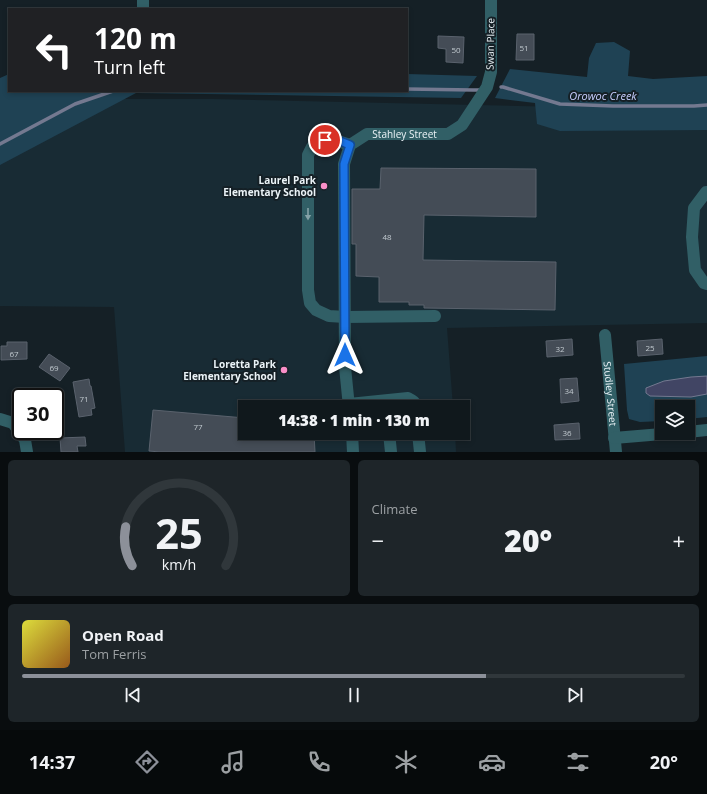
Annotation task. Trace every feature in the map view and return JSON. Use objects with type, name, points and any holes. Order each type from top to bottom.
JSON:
[{"type":"street","name":"Swan Place","points":[[487,87],[491,72],[491,0]]},
{"type":"street","name":"Stahley Street","points":[[350,145],[367,134],[448,134],[462,125],[487,87]]},
{"type":"street","points":[[348,400],[345,367],[345,317],[344,164],[350,145],[335,139],[325,140],[312,147],[308,155],[308,290],[310,303],[316,310],[329,316],[345,317],[435,316]]},
{"type":"street","points":[[707,192],[694,208],[692,237],[696,270],[704,283],[707,284]]},
{"type":"street","name":"Studley Street","points":[[605,336],[616,452]]},
{"type":"street","points":[[401,400],[408,398],[412,400]]},
{"type":"street","points":[[0,419],[13,423],[25,440],[27,452]]},
{"type":"street","points":[[695,431],[707,430]]},
{"type":"street","points":[[614,438],[655,435]]},
{"type":"street","points":[[352,440],[353,452]]},
{"type":"street","points":[[390,440],[391,452]]},
{"type":"street","points":[[419,440],[420,452]]},
{"type":"shaded area","points":[[614,42],[630,51],[628,76],[653,79],[707,76],[707,130],[560,131],[537,124],[535,103],[495,98],[510,69],[587,77],[589,58],[596,43]]},
{"type":"shaded area","points":[[8,74],[8,92],[408,92],[408,74],[477,76],[461,98],[136,93],[0,165],[0,78]]},
{"type":"shaded area","name":"Laurel Park Elementary School","points":[[0,99],[214,99],[648,109],[707,112],[707,323],[447,328],[452,400],[238,400],[238,440],[455,440],[456,452],[125,452],[114,307],[0,306]]},
{"type":"shaded area","points":[[707,356],[707,417],[695,418],[695,400],[655,400],[655,421],[640,422],[629,419],[624,364]]},
{"type":"shaded area","points":[[707,376],[707,394],[691,397],[650,396],[646,393],[646,388],[664,381]]},
{"type":"building","points":[[517,34],[534,34],[534,60],[516,60]]},
{"type":"building","points":[[438,36],[464,37],[463,63],[446,62],[446,49],[438,48]]},
{"type":"building","points":[[381,168],[536,169],[536,217],[424,215],[423,260],[556,262],[555,310],[424,308],[424,305],[409,305],[409,302],[379,302],[379,277],[356,276],[356,244],[352,244],[352,189],[380,189]]},
{"type":"building","points":[[572,339],[573,355],[547,357],[546,341]]},
{"type":"building","points":[[662,339],[663,354],[638,356],[637,341]]},
{"type":"building","points":[[7,342],[27,342],[27,359],[1,360],[1,346],[7,346]]},
{"type":"building","points":[[49,354],[70,368],[60,381],[39,367]]},
{"type":"building","points":[[577,378],[579,401],[561,403],[560,379]]},
{"type":"building","points":[[89,379],[95,408],[91,409],[92,415],[79,417],[73,382]]},
{"type":"building","points":[[153,410],[238,417],[238,440],[314,440],[315,452],[160,452],[149,451]]},
{"type":"building","points":[[579,423],[580,439],[555,440],[554,425]]},
{"type":"building","points":[[85,437],[86,446],[77,446],[78,452],[61,452],[60,440],[64,440],[64,438]]},
{"type":"waterway","name":"Orowoc Creek","points":[[501,87],[560,104],[613,106],[707,105]]},
{"type":"waterway","name":"Orowoc Creek","points":[[408,89],[481,90]]},
{"type":"waterway","name":"Orowoc Creek","points":[[0,144],[75,104],[110,92]]},
{"type":"place","name":"Laurel Park Elementary School","points":[[324,186]]},
{"type":"place","name":"Loretta Park Elementary School","points":[[284,370]]},
{"type":"route","points":[[325,140],[335,139],[350,145],[344,164],[345,355]]}]
